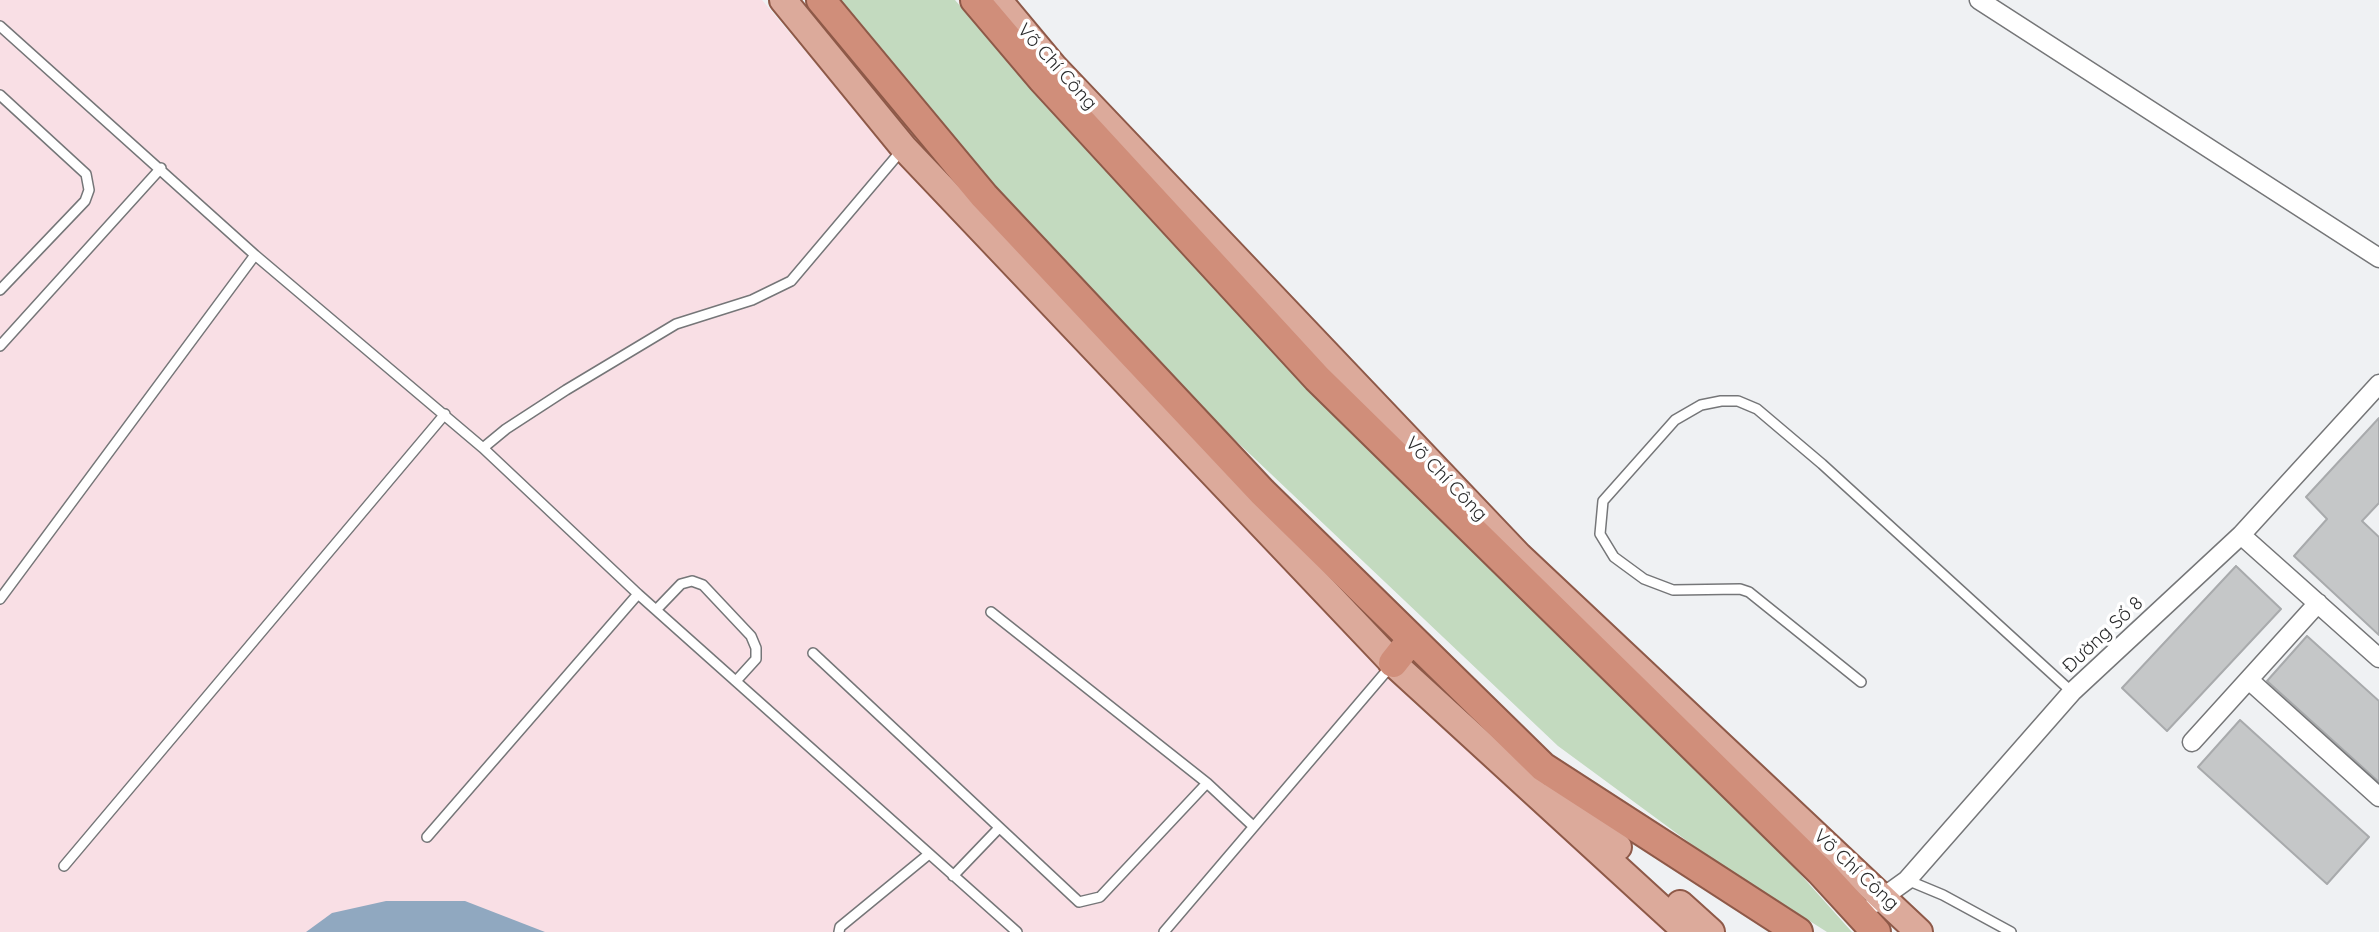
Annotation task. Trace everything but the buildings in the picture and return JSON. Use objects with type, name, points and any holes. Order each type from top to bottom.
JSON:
[{"type":"highway","points":[[821,0],[984,196],[1262,492],[1543,767],[1798,932]]},
{"type":"highway","name":"Võ Chí Công","points":[[975,0],[1042,79],[1317,378],[1819,871],[1866,923]]},
{"type":"highway","points":[[1393,663],[1412,639]]},
{"type":"main road","points":[[783,0],[904,148],[1393,663],[1687,932]]},
{"type":"main road","name":"Võ Chí Công","points":[[998,0],[1054,67],[1519,556],[1885,897],[1919,932]]},
{"type":"main road","points":[[1543,767],[1628,858],[1711,932]]},
{"type":"street","points":[[1979,0],[2379,258]]},
{"type":"street","name":"Đường Số 8","points":[[1866,923],[1885,897],[1907,880],[2073,692],[2241,535],[2379,384]]},
{"type":"street","points":[[2241,535],[2379,658]]},
{"type":"street","points":[[2192,742],[2319,603]]},
{"type":"street","points":[[2249,680],[2379,797]]},
{"type":"lane","points":[[0,26],[255,255],[484,448],[638,594],[1017,932]]},
{"type":"lane","points":[[0,95],[86,174],[89,190],[85,201],[0,290]]},
{"type":"lane","points":[[484,448],[506,429],[566,390],[676,324],[752,300],[790,281],[904,148]]},
{"type":"lane","points":[[0,346],[162,169]]},
{"type":"lane","points":[[0,599],[255,255]]},
{"type":"lane","points":[[1861,682],[1749,592],[1740,589],[1673,590],[1644,579],[1615,556],[1600,534],[1603,501],[1675,420],[1701,405],[1721,401],[1738,401],[1757,409],[1822,464],[2073,692]]},
{"type":"lane","points":[[64,866],[444,415]]},
{"type":"lane","points":[[656,610],[681,584],[692,581],[703,585],[751,636],[756,648],[756,659],[736,681]]},
{"type":"lane","points":[[427,837],[638,594]]},
{"type":"lane","points":[[991,612],[1206,783],[1253,826]]},
{"type":"lane","points":[[813,653],[1079,902],[1089,902],[1100,897],[1206,783]]},
{"type":"lane","points":[[1164,932],[1393,663]]},
{"type":"lane","points":[[953,876],[999,828]]},
{"type":"lane","points":[[839,932],[839,927],[929,854]]},
{"type":"lane","points":[[1907,880],[1943,895],[2011,932]]},
{"type":"shaded area","points":[[0,0],[762,0],[876,135],[1414,703],[1672,932],[0,932]]},
{"type":"green space","points":[[831,0],[955,0],[1029,85],[1707,770],[1852,932],[1827,932],[1709,857],[1558,746],[1137,347],[962,158]]},
{"type":"water","points":[[386,901],[465,901],[545,932],[306,932],[332,913]]}]
